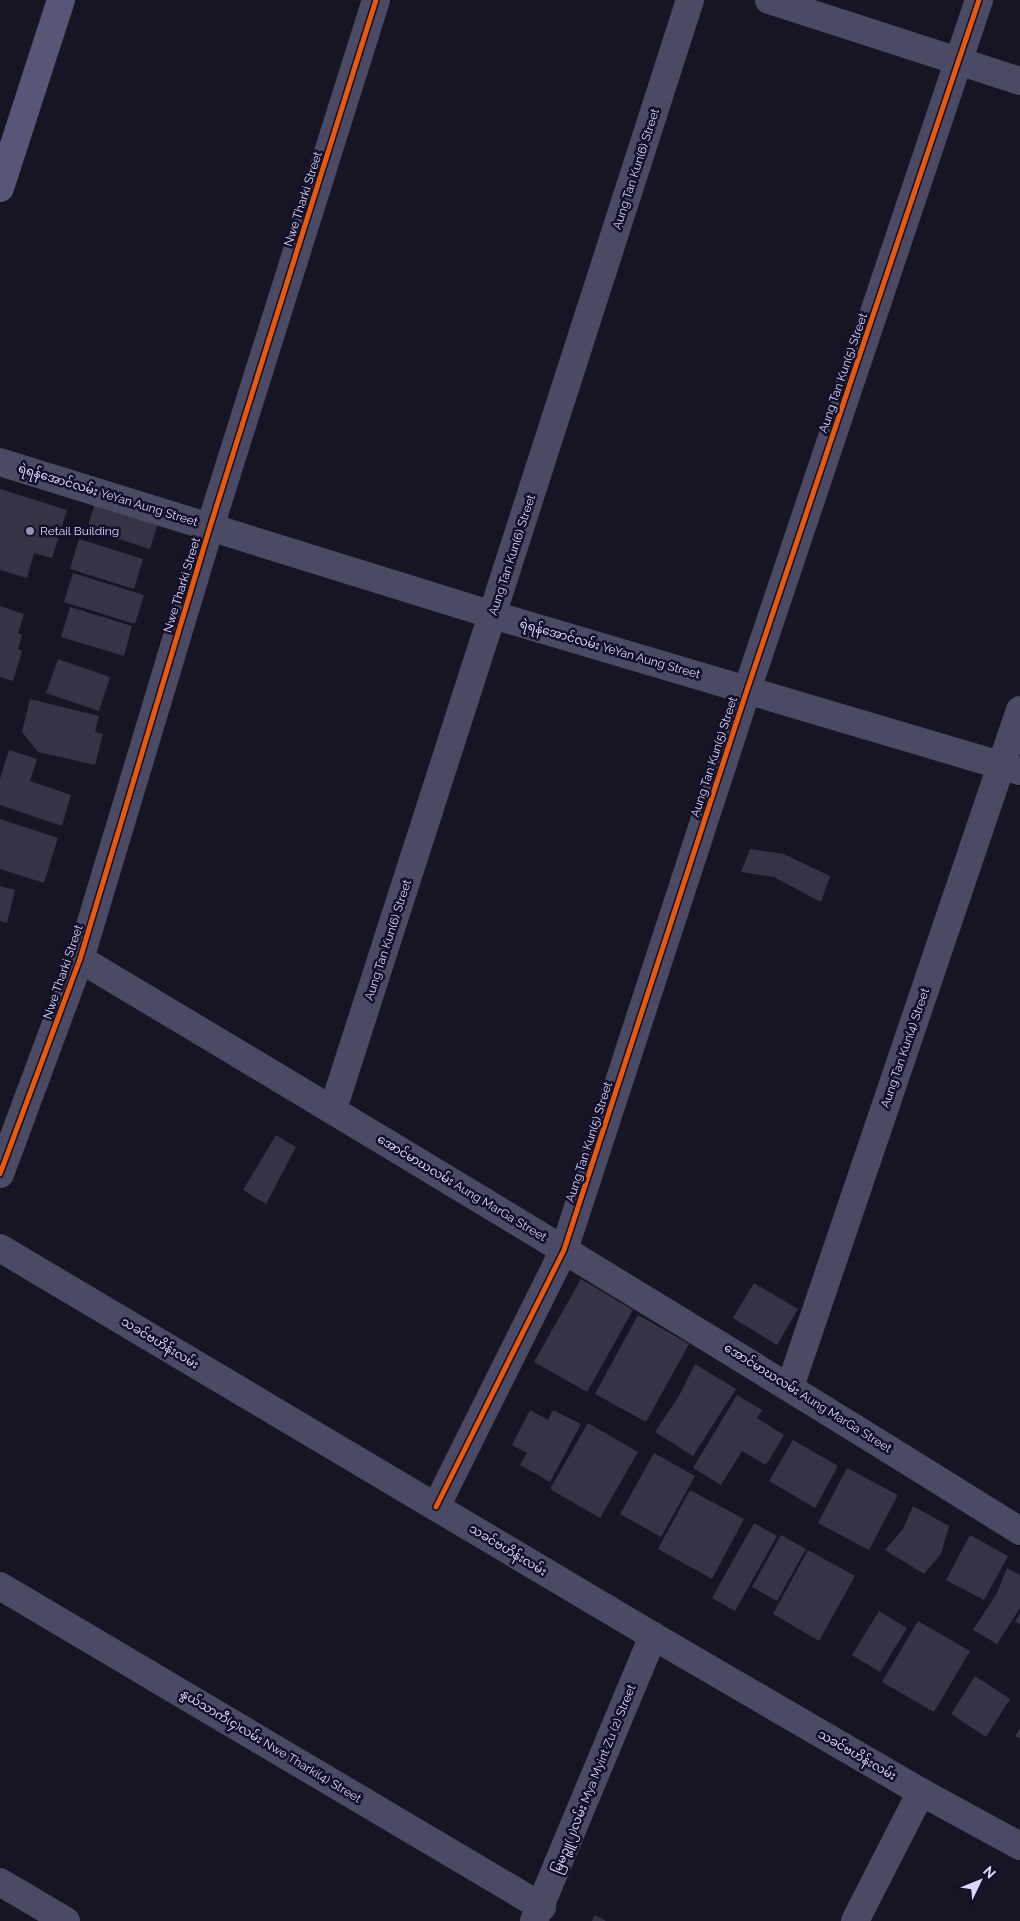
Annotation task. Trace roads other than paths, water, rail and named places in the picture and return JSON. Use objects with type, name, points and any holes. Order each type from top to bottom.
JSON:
[{"type":"street","points":[[0,188],[61,0]]},
{"type":"street","name":"Nwe Tharki Street","points":[[0,1174],[80,959],[210,526],[376,0]]},
{"type":"street","name":"Aung Tan Kun(6) Street","points":[[333,1110],[690,0]]},
{"type":"street","points":[[769,0],[1020,81]]},
{"type":"street","name":"Aung Tan Kun(5) Street","points":[[436,1507],[564,1250],[747,690],[979,0]]},
{"type":"street","name":"ရဲရန်အောင်လမ်း YeYan Aung Street","points":[[0,462],[493,615],[1011,768]]},
{"type":"street","name":"Aung Tan Kun(4) Street","points":[[790,1386],[1011,768],[1020,710]]},
{"type":"street","name":"အောင်မာဃလမ်း Aung MarGa Street","points":[[80,959],[790,1386],[1020,1531]]},
{"type":"street","name":"သခင်ဗဟိန်းလမ်း","points":[[0,1248],[654,1636],[921,1792],[1020,1846]]},
{"type":"street","name":"နွယ်သာကီ(၄)လမ်း Nwe Tharki(4) Street","points":[[0,1586],[538,1914]]},
{"type":"street","name":"မြမဉ္ဇူ(၂)လမ်း Mya Myint Zu (2) Street","points":[[538,1914],[654,1636]]},
{"type":"street","points":[[855,1921],[921,1792]]},
{"type":"street","points":[[0,1882],[66,1921]]},
{"type":"place","name":"Retail Building","points":[[30,531]]}]
